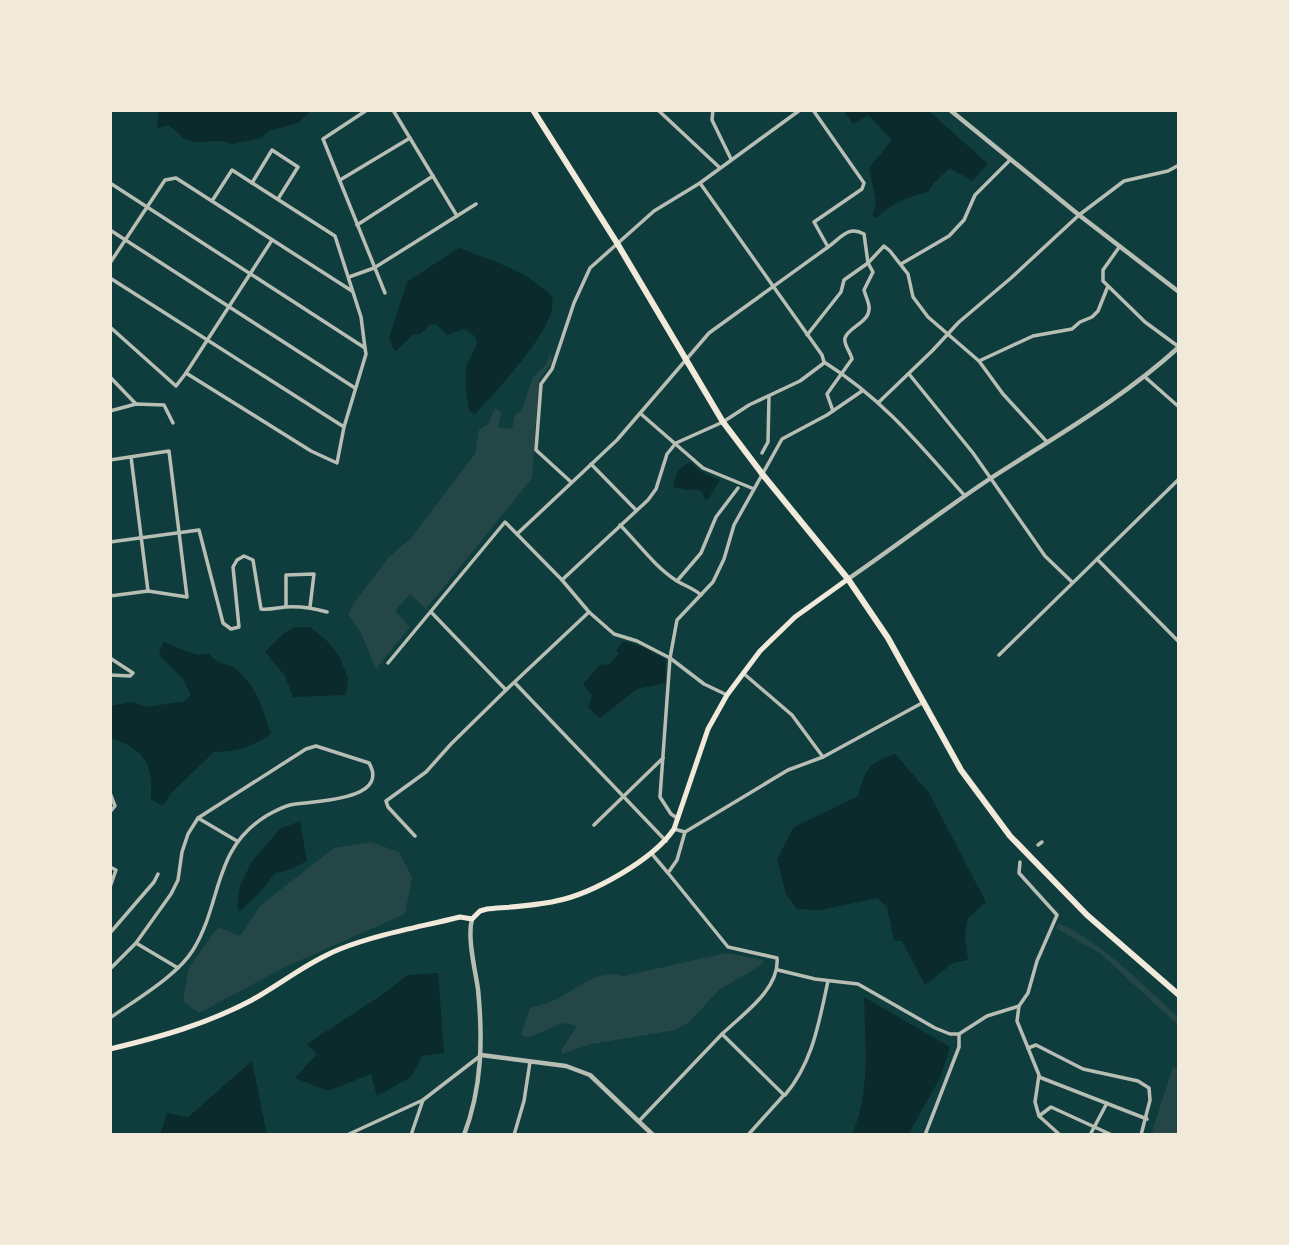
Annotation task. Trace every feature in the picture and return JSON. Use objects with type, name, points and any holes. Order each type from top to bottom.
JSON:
[{"type":"main road","points":[[533,110],[617,243],[723,422],[762,475],[848,579],[888,638],[961,770],[1010,836],[1087,915],[1179,995]]},
{"type":"main road","points":[[110,1049],[176,1033],[210,1021],[253,999],[314,961],[342,948],[460,917],[472,919],[480,911],[487,909],[570,897],[652,854],[666,841],[679,819],[708,729],[727,695],[760,651],[795,617],[848,579]]},
{"type":"street","points":[[367,110],[323,139],[385,293]]},
{"type":"street","points":[[393,110],[457,216]]},
{"type":"street","points":[[658,110],[719,167]]},
{"type":"street","points":[[713,110],[712,120],[731,159]]},
{"type":"street","points":[[571,482],[536,450],[541,384],[552,369],[574,303],[590,268],[654,211],[700,183],[800,110]]},
{"type":"street","points":[[813,110],[864,184],[862,189],[814,222],[828,247]]},
{"type":"street","points":[[950,110],[1179,292]]},
{"type":"street","points":[[339,181],[410,138]]},
{"type":"street","points":[[252,183],[272,150],[298,167],[278,199]]},
{"type":"street","points":[[901,264],[949,236],[964,220],[975,195],[1010,160]]},
{"type":"street","points":[[879,402],[948,334],[1079,215],[1124,181],[1168,171],[1179,165]]},
{"type":"street","points":[[186,373],[310,451],[337,463],[344,427],[366,354],[361,317],[335,236],[232,170],[212,201]]},
{"type":"street","points":[[357,225],[433,176]]},
{"type":"street","points":[[110,262],[165,180],[176,177],[352,291]]},
{"type":"street","points":[[110,183],[365,348]]},
{"type":"street","points":[[700,183],[822,355],[824,362],[879,402],[898,420],[965,496]]},
{"type":"street","points":[[349,277],[374,268],[476,204]]},
{"type":"street","points":[[110,230],[356,388]]},
{"type":"street","points":[[517,534],[618,440],[709,333],[774,288],[843,233],[852,230],[864,234],[873,272],[864,290],[869,307],[862,321],[845,336],[844,342],[852,359],[827,394],[833,411]]},
{"type":"street","points":[[110,327],[176,386],[272,240]]},
{"type":"street","points":[[807,335],[841,292],[844,280],[869,263],[884,246],[908,274],[913,297],[928,317],[979,361],[1003,394],[1047,442]]},
{"type":"street","points":[[848,579],[990,479],[1109,403],[1145,377],[1179,347],[1145,322],[1101,276],[1120,246]]},
{"type":"street","points":[[110,278],[344,427]]},
{"type":"street","points":[[979,361],[1033,336],[1072,329],[1098,311],[1108,286]]},
{"type":"street","points":[[562,580],[648,500],[656,489],[667,454],[677,443],[800,381],[824,362]]},
{"type":"street","points":[[909,374],[973,453],[1045,556],[1072,582]]},
{"type":"street","points":[[110,377],[136,404]]},
{"type":"street","points":[[1145,377],[1179,407]]},
{"type":"street","points":[[679,819],[671,814],[660,797],[670,658],[677,620],[713,582],[724,559],[734,525],[782,439],[833,411],[862,391]]},
{"type":"street","points":[[762,453],[768,442],[769,396]]},
{"type":"street","points":[[110,411],[136,404],[164,405],[173,423]]},
{"type":"street","points":[[641,414],[703,468],[754,489]]},
{"type":"street","points":[[110,460],[169,451],[187,597],[148,591],[110,594]]},
{"type":"street","points":[[131,457],[148,591]]},
{"type":"street","points":[[591,464],[637,510]]},
{"type":"street","points":[[999,655],[1179,479]]},
{"type":"street","points":[[677,581],[701,553],[716,517],[738,488]]},
{"type":"street","points":[[388,663],[505,522],[589,612],[614,634],[637,641],[670,658],[704,684],[727,695]]},
{"type":"street","points":[[620,525],[677,581],[701,595]]},
{"type":"street","points":[[110,542],[199,530],[223,623],[231,629],[239,626],[233,567],[237,560],[244,556],[254,560],[261,609],[310,607],[327,612]]},
{"type":"street","points":[[1097,559],[1179,642]]},
{"type":"street","points":[[286,607],[286,575],[314,574],[310,607]]},
{"type":"street","points":[[431,612],[506,690]]},
{"type":"street","points":[[415,836],[388,807],[386,800],[426,772],[506,690],[589,612]]},
{"type":"street","points":[[110,659],[133,673],[130,676],[110,675]]},
{"type":"street","points":[[743,673],[792,715],[823,757]]},
{"type":"street","points":[[514,683],[666,841]]},
{"type":"street","points":[[668,873],[677,860],[685,832],[788,770],[823,757],[924,701]]},
{"type":"street","points":[[110,969],[136,943],[178,880],[182,852],[188,834],[198,818],[306,749],[316,746],[369,763],[374,772],[368,789],[344,797],[286,806],[264,817],[237,841],[228,856],[204,930],[191,953],[178,968],[110,1018]]},
{"type":"street","points":[[594,825],[663,757]]},
{"type":"street","points":[[110,793],[115,806],[110,812]]},
{"type":"street","points":[[198,818],[237,841]]},
{"type":"street","points":[[674,829],[685,832]]},
{"type":"street","points":[[639,1121],[770,986],[778,970],[777,958],[728,947],[652,854]]},
{"type":"street","points":[[1020,862],[1019,873],[1057,915],[1037,961],[1028,993],[1019,1006],[1017,1021],[1039,1077],[1035,1102],[1039,1116],[1060,1135]]},
{"type":"street","points":[[110,867],[116,870],[110,887]]},
{"type":"street","points":[[110,933],[158,874]]},
{"type":"street","points":[[464,1135],[473,1111],[481,1055],[472,919]]},
{"type":"street","points":[[136,943],[178,968]]},
{"type":"street","points":[[778,970],[828,981],[858,984],[950,1034],[959,1034],[987,1016],[1019,1006]]},
{"type":"street","points":[[748,1135],[793,1084],[810,1055],[828,981]]},
{"type":"street","points":[[722,1034],[784,1095]]},
{"type":"street","points":[[925,1135],[959,1047],[959,1034]]},
{"type":"street","points":[[1028,1048],[1036,1045],[1083,1069],[1138,1081],[1149,1087],[1147,1119],[1141,1135]]},
{"type":"street","points":[[347,1135],[422,1100],[481,1055],[566,1066],[590,1075],[653,1135]]},
{"type":"street","points":[[514,1135],[524,1101],[530,1060]]},
{"type":"street","points":[[1039,1077],[1147,1119]]},
{"type":"street","points":[[411,1135],[422,1100]]},
{"type":"street","points":[[1090,1135],[1107,1103]]},
{"type":"street","points":[[1039,1116],[1051,1107],[1112,1135]]},
{"type":"street","points":[[360,1135],[364,1127]]},
{"type":"shaded area","points":[[159,110],[317,110],[310,112],[298,123],[269,131],[261,138],[232,144],[221,141],[193,142],[183,138],[169,125],[157,128]]},
{"type":"shaded area","points":[[843,110],[928,110],[988,164],[972,181],[950,168],[928,192],[900,202],[876,218],[872,216],[876,203],[869,168],[892,140],[868,115],[853,124]]},
{"type":"shaded area","points":[[459,248],[519,272],[550,294],[553,305],[538,338],[511,374],[475,414],[469,410],[466,380],[467,365],[476,343],[472,334],[464,329],[447,335],[437,325],[430,324],[421,334],[413,335],[396,351],[389,338],[407,282]]},
{"type":"shaded area","points":[[551,353],[552,362],[539,380],[532,478],[426,609],[410,594],[395,611],[410,627],[376,669],[361,633],[348,614],[353,604],[389,557],[411,538],[475,454],[479,430],[488,424],[495,408],[501,412],[498,427],[512,429],[515,414],[521,412],[533,377],[545,366]]},
{"type":"shaded area","points":[[691,462],[701,472],[720,480],[705,500],[702,492],[697,489],[673,487],[680,469]]},
{"type":"shaded area","points":[[295,627],[310,627],[326,640],[339,656],[348,678],[346,695],[293,697],[285,676],[265,652],[284,633]]},
{"type":"shaded area","points":[[623,641],[643,647],[665,659],[666,683],[637,689],[600,718],[588,707],[592,696],[583,684],[600,665],[610,664],[619,653],[616,650]]},
{"type":"shaded area","points":[[163,642],[197,655],[209,653],[216,661],[237,670],[254,691],[271,734],[244,748],[214,752],[171,793],[163,806],[151,799],[150,777],[145,760],[132,747],[110,738],[110,706],[132,702],[147,707],[185,701],[191,695],[183,679],[159,655]]},
{"type":"shaded area","points":[[895,754],[929,793],[986,902],[968,918],[965,936],[968,960],[953,963],[925,985],[902,941],[894,941],[887,907],[877,898],[821,910],[797,909],[786,894],[777,859],[794,827],[858,796],[869,768]]},
{"type":"shaded area","points":[[300,821],[307,861],[289,870],[275,873],[258,895],[240,911],[237,906],[240,886],[251,863],[280,829]]},
{"type":"shaded area","points":[[371,842],[399,852],[412,877],[405,914],[285,967],[199,1013],[183,1001],[189,967],[218,927],[240,936],[261,905],[334,848]]},
{"type":"shaded area","points":[[1059,923],[1076,932],[1122,966],[1179,1018],[1179,1026],[1100,953],[1056,928]]},
{"type":"shaded area","points":[[726,953],[763,960],[763,964],[719,990],[689,1022],[675,1030],[591,1044],[562,1054],[562,1049],[577,1026],[562,1023],[532,1036],[521,1035],[530,1008],[557,999],[597,977],[615,974],[624,976]]},
{"type":"shaded area","points":[[438,973],[444,1053],[422,1056],[411,1077],[377,1096],[371,1074],[328,1091],[295,1078],[317,1054],[307,1044],[407,975]]},
{"type":"shaded area","points":[[864,997],[950,1047],[940,1078],[908,1135],[852,1135],[864,1084]]},
{"type":"shaded area","points":[[252,1061],[267,1135],[160,1135],[167,1113],[188,1117]]},
{"type":"shaded area","points":[[1173,1067],[1179,1068],[1179,1135],[1151,1135]]}]
